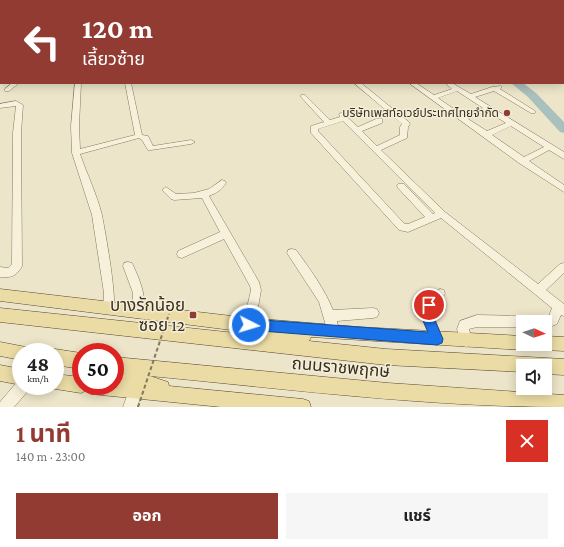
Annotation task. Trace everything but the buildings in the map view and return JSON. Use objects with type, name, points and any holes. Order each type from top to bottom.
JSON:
[{"type":"main road","points":[[0,295],[249,325],[359,334],[516,343]]},
{"type":"main road","name":"ถนนราชพฤกษ์","points":[[0,315],[386,357],[564,367]]},
{"type":"main road","points":[[204,338],[359,334]]},
{"type":"main road","points":[[552,343],[564,344]]},
{"type":"main road","points":[[0,349],[12,351]]},
{"type":"main road","name":"ถนนราชพฤกษ์","points":[[124,366],[388,391],[564,403]]},
{"type":"main road","points":[[0,373],[12,375]]},
{"type":"main road","points":[[124,375],[179,394]]},
{"type":"main road","points":[[124,389],[303,407]]},
{"type":"street","points":[[7,90],[15,84]]},
{"type":"street","points":[[78,84],[75,126],[76,153],[97,215],[109,293],[110,309]]},
{"type":"street","points":[[128,84],[139,136]]},
{"type":"street","points":[[358,84],[406,124],[404,127],[404,136],[377,149]]},
{"type":"street","points":[[413,84],[564,189]]},
{"type":"street","points":[[450,84],[564,156]]},
{"type":"street","points":[[470,97],[498,87],[533,112]]},
{"type":"street","points":[[433,98],[457,89]]},
{"type":"street","points":[[303,96],[328,123]]},
{"type":"street","points":[[0,106],[16,103],[20,105],[17,133],[18,266],[10,273],[0,272]]},
{"type":"street","points":[[462,119],[488,108]]},
{"type":"street","points":[[442,214],[408,228],[402,227],[314,131],[314,128],[343,116],[442,214],[561,309],[552,320]]},
{"type":"street","points":[[358,130],[379,121]]},
{"type":"street","points":[[485,135],[512,123]]},
{"type":"street","points":[[76,153],[139,136],[145,138],[151,148],[191,142]]},
{"type":"street","points":[[522,161],[550,147]]},
{"type":"street","points":[[166,190],[174,197],[204,195],[218,188],[222,182]]},
{"type":"street","points":[[401,186],[432,218]]},
{"type":"street","points":[[204,195],[255,285],[256,290],[249,325]]},
{"type":"street","points":[[182,254],[225,234]]},
{"type":"street","points":[[292,253],[318,289],[331,316],[333,332]]},
{"type":"street","points":[[128,266],[138,293],[138,312]]},
{"type":"street","points":[[538,290],[564,267]]},
{"type":"street","points":[[437,339],[427,316],[427,310],[440,294]]},
{"type":"street","points":[[331,316],[373,313]]},
{"type":"street","points":[[466,341],[463,330],[464,325],[477,321],[516,322]]},
{"type":"street","points":[[130,407],[136,390]]},
{"type":"street","points":[[5,407],[15,395]]},
{"type":"path","points":[[138,407],[169,314]]},
{"type":"waterway","points":[[517,84],[532,95],[564,129]]},
{"type":"place","name":"บริษัทเพสท์อเวย์ประเทศไทยจำกัด","points":[[507,113]]},
{"type":"place","name":"บางรักน้อย ซอย 12","points":[[193,315]]},
{"type":"route","points":[[249,325],[437,339],[427,316],[429,305]]}]
